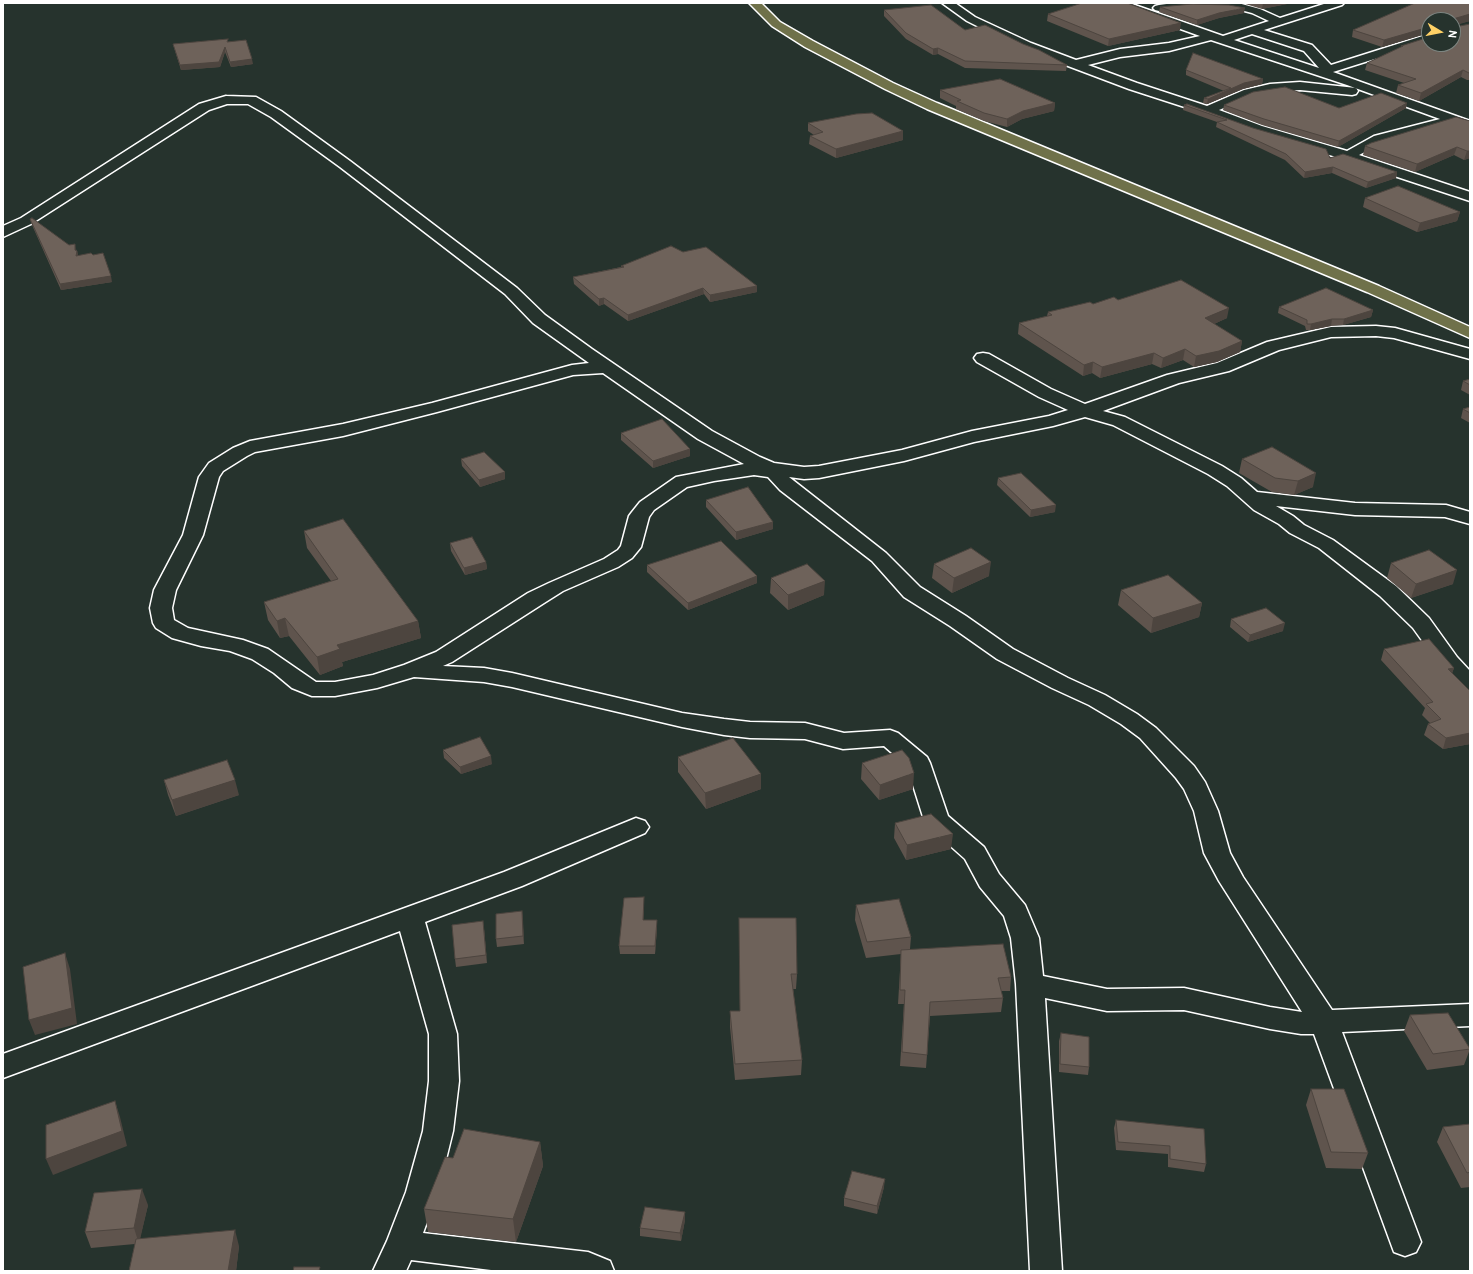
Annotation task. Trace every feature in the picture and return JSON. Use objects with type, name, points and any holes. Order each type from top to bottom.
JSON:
[{"type":"highway","points":[[755,3],[776,24],[809,44],[889,86],[932,106],[1373,289],[1470,333]]},
{"type":"street","points":[[948,3],[971,19],[1027,46],[1150,92],[1208,110],[1257,129],[1348,156],[1470,197]]},
{"type":"street","points":[[1118,3],[1217,38],[1325,70],[1381,93],[1470,125]]},
{"type":"street","points":[[1077,64],[1120,53],[1169,47],[1217,38],[1251,30],[1338,3]]},
{"type":"street","points":[[1132,7],[1163,7],[1196,4],[1233,6],[1256,11],[1277,21]]},
{"type":"street","points":[[1251,30],[1308,48],[1322,64],[1325,70]]},
{"type":"street","points":[[1325,70],[1421,40]]},
{"type":"street","points":[[1208,110],[1248,93],[1262,89],[1279,87],[1300,86],[1381,93]]},
{"type":"street","points":[[3,232],[26,221],[204,107],[226,100],[250,100],[276,114],[345,164],[511,291],[539,319],[606,367],[705,435],[772,470],[787,486],[866,546],[891,569],[912,592],[958,621],[1005,654],[1060,683],[1097,700],[1129,719],[1148,733],[1164,749],[1185,772],[1196,788],[1206,810],[1217,852],[1232,881],[1324,1022],[1405,1242]]},
{"type":"street","points":[[1348,156],[1379,139],[1452,119],[1470,116]]},
{"type":"street","points":[[606,367],[572,370],[437,407],[351,428],[250,447],[225,460],[209,476],[193,535],[165,590],[161,608],[164,624],[180,632],[201,639],[235,645],[260,654],[282,668],[300,683],[312,689],[335,689],[377,681],[412,670],[444,657],[536,598],[556,587],[611,563],[625,554],[631,547],[639,516],[647,506],[683,481],[754,469],[819,472],[904,455],[972,438],[1053,421],[1173,379],[1223,367],[1274,346],[1331,332],[1376,331],[1395,334],[1470,354]]},
{"type":"street","points":[[983,358],[1045,393],[1085,411],[1119,422],[1156,439],[1234,482],[1261,506],[1286,520],[1297,529],[1326,544],[1388,591],[1421,623],[1448,662],[1470,684]]},
{"type":"street","points":[[1250,497],[1356,509],[1446,510],[1470,518]]},
{"type":"street","points":[[473,638],[484,675]]},
{"type":"street","points":[[412,670],[484,675],[512,680],[682,720],[724,728],[805,731],[825,735],[843,741],[890,738],[918,763],[937,820],[975,853],[989,880],[1016,912],[1025,938],[1030,984],[1046,1271]]},
{"type":"street","points":[[3,1066],[513,879],[636,827]]},
{"type":"street","points":[[410,917],[443,1034],[444,1081],[438,1131],[422,1192],[395,1258],[588,1267],[598,1271]]},
{"type":"street","points":[[1030,984],[1107,1000],[1184,999],[1270,1018],[1301,1023],[1470,1015]]},
{"type":"building","points":[[1082,3],[1127,3],[1181,23],[1109,39],[1048,14]]},
{"type":"building","points":[[1415,3],[1470,3],[1470,14],[1461,17],[1461,12],[1421,12],[1421,29],[1384,40],[1353,30]]},
{"type":"building","points":[[1192,4],[1229,5],[1245,8],[1219,13],[1197,20],[1160,7]]},
{"type":"building","points":[[931,5],[965,30],[985,25],[1023,44],[1039,50],[1067,65],[965,61],[938,48],[933,49],[906,33],[884,10]]},
{"type":"building","points":[[1470,24],[1470,73],[1463,70],[1421,93],[1398,85],[1416,79],[1367,63],[1403,46],[1401,46],[1421,40],[1421,52],[1461,52],[1461,26]]},
{"type":"building","points":[[228,39],[227,42],[246,40],[252,59],[230,62],[225,47],[219,62],[180,65],[173,44]]},
{"type":"building","points":[[1193,53],[1263,79],[1244,83],[1208,99],[1204,98],[1231,88],[1186,70]]},
{"type":"building","points":[[1000,79],[1055,103],[1023,111],[1007,119],[984,113],[957,101],[961,100],[940,90]]},
{"type":"building","points":[[1285,87],[1339,108],[1381,93],[1407,103],[1339,141],[1264,119],[1224,105],[1253,92]]},
{"type":"building","points":[[1187,104],[1253,128],[1326,149],[1330,158],[1343,154],[1397,172],[1368,182],[1333,167],[1305,172],[1286,154],[1217,122],[1227,120],[1184,105]]},
{"type":"building","points":[[872,113],[903,131],[836,149],[810,136],[823,132],[808,123],[856,114]]},
{"type":"building","points":[[1456,117],[1470,121],[1470,151],[1457,147],[1417,164],[1365,146],[1371,143]]},
{"type":"building","points":[[1398,186],[1460,212],[1420,223],[1365,198]]},
{"type":"building","points":[[32,218],[69,245],[75,244],[75,250],[77,251],[76,256],[91,253],[93,255],[103,253],[111,276],[60,284],[30,219]]},
{"type":"building","points":[[671,246],[683,252],[706,247],[757,286],[710,295],[703,288],[628,315],[604,298],[599,299],[573,277],[624,267],[621,266]]},
{"type":"building","points":[[1181,280],[1229,308],[1205,318],[1242,341],[1219,351],[1196,356],[1185,349],[1163,358],[1154,353],[1102,367],[1093,362],[1084,365],[1019,323],[1052,315],[1048,312],[1090,302],[1093,304],[1114,297],[1118,300]]},
{"type":"building","points":[[1326,288],[1373,310],[1344,319],[1332,319],[1307,324],[1307,320],[1279,307]]},
{"type":"building","points":[[1470,379],[1470,385],[1463,381]]},
{"type":"building","points":[[1470,407],[1470,413],[1463,409]]},
{"type":"building","points":[[662,419],[690,449],[653,461],[621,433]]},
{"type":"building","points":[[1272,447],[1316,473],[1298,481],[1275,478],[1242,459]]},
{"type":"building","points":[[484,452],[505,472],[479,480],[461,459]]},
{"type":"building","points":[[1021,473],[1056,505],[1031,510],[998,478]]},
{"type":"building","points":[[748,487],[773,522],[736,532],[706,500]]},
{"type":"building","points":[[343,519],[418,621],[337,645],[340,649],[317,657],[285,618],[277,621],[264,602],[338,579],[304,531]]},
{"type":"building","points":[[472,537],[486,562],[464,568],[450,543]]},
{"type":"building","points":[[721,541],[757,576],[688,603],[647,565]]},
{"type":"building","points":[[971,548],[991,562],[954,578],[934,564]]},
{"type":"building","points":[[1429,550],[1457,570],[1416,584],[1391,563]]},
{"type":"building","points":[[807,564],[825,581],[788,595],[771,578]]},
{"type":"building","points":[[1168,575],[1202,603],[1153,618],[1121,590]]},
{"type":"building","points":[[1266,608],[1285,623],[1250,635],[1231,619]]},
{"type":"building","points":[[1429,639],[1454,668],[1448,669],[1470,691],[1470,733],[1446,738],[1428,724],[1441,719],[1426,704],[1433,702],[1384,649]]},
{"type":"building","points":[[480,737],[491,756],[460,767],[443,750]]},
{"type":"building","points":[[733,738],[761,774],[705,793],[678,757]]},
{"type":"building","points":[[902,750],[909,758],[914,773],[880,785],[862,763]]},
{"type":"building","points":[[227,760],[235,780],[172,800],[164,780]]},
{"type":"building","points":[[931,814],[953,834],[907,845],[895,823]]},
{"type":"building","points":[[644,897],[643,920],[657,920],[655,946],[619,946],[624,898]]},
{"type":"building","points":[[899,899],[911,937],[867,942],[856,905]]},
{"type":"building","points":[[522,911],[523,936],[496,939],[496,914]]},
{"type":"building","points":[[739,918],[796,918],[797,974],[791,974],[802,1060],[735,1064],[730,1011],[740,1011]]},
{"type":"building","points":[[483,921],[486,955],[455,959],[452,925]]},
{"type":"building","points":[[1003,944],[1011,977],[998,978],[1003,998],[930,1002],[927,1055],[902,1052],[905,990],[900,990],[901,950]]},
{"type":"building","points":[[65,953],[72,1008],[29,1020],[23,967]]},
{"type":"building","points":[[1448,1013],[1470,1049],[1433,1054],[1410,1015]]},
{"type":"building","points":[[1061,1033],[1089,1037],[1089,1067],[1060,1064]]},
{"type":"building","points":[[1311,1089],[1344,1089],[1368,1153],[1331,1152]]},
{"type":"building","points":[[115,1101],[122,1131],[46,1159],[46,1125]]},
{"type":"building","points":[[1116,1120],[1204,1129],[1206,1164],[1170,1159],[1170,1146],[1118,1142]]},
{"type":"building","points":[[1470,1124],[1470,1172],[1467,1173],[1443,1127]]},
{"type":"building","points":[[464,1129],[540,1142],[513,1219],[424,1209],[445,1157],[453,1158]]},
{"type":"building","points":[[852,1171],[885,1179],[877,1206],[844,1198]]},
{"type":"building","points":[[142,1189],[134,1228],[85,1232],[94,1193]]},
{"type":"building","points":[[645,1207],[685,1212],[680,1233],[640,1228]]},
{"type":"building","points":[[235,1230],[228,1271],[129,1271],[136,1239]]},
{"type":"building","points":[[294,1267],[320,1267],[319,1271],[293,1271]]}]
